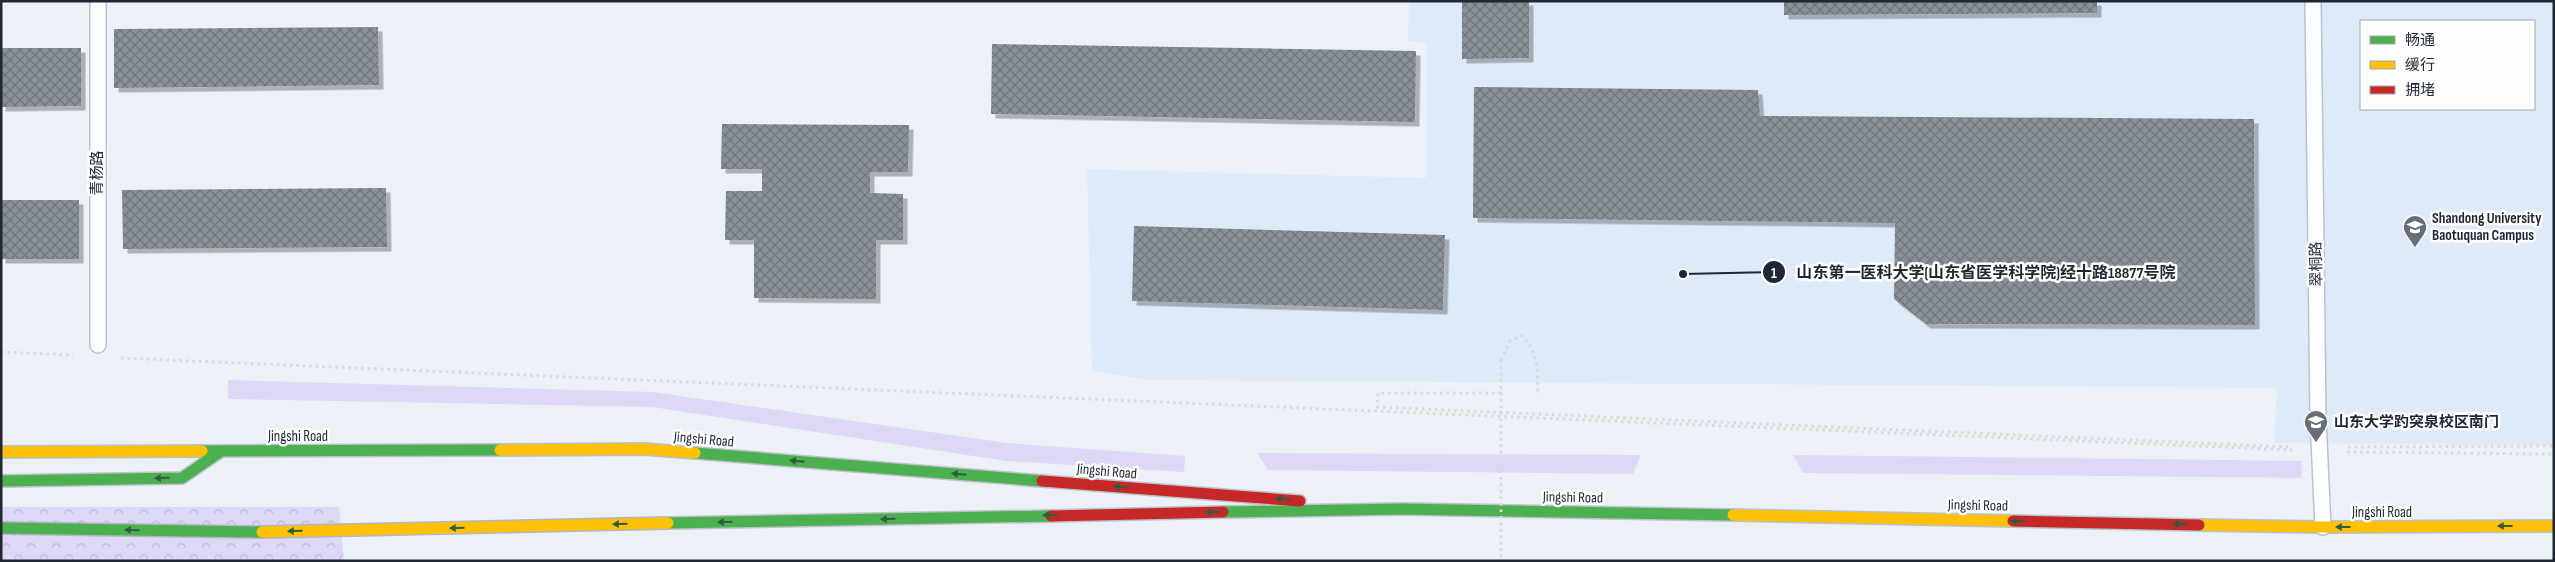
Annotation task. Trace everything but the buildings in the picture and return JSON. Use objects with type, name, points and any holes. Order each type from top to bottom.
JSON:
[{"type":"main road","name":"Jingshi Road","points":[[1,452],[644,449],[1402,509]]},
{"type":"main road","points":[[1,481],[182,478],[220,452]]},
{"type":"main road","name":"Jingshi Road","points":[[1,528],[256,532],[1402,509],[2323,527],[2554,526]]},
{"type":"lane","name":"青杨路","points":[[98,1],[98,345]]},
{"type":"lane","name":"翠桐路","points":[[2313,1],[2320,449],[2323,527]]},
{"type":"path","points":[[1501,561],[1501,360],[1510,341],[1522,336],[1533,346],[1537,361],[1538,396]]},
{"type":"path","points":[[1,352],[78,356]]},
{"type":"path","points":[[117,357],[2320,449],[2554,446]]},
{"type":"path","points":[[1501,393],[1378,393],[1377,407],[2242,446],[2554,454]]},
{"type":"shaded area","points":[[1409,1],[2554,1],[2554,445],[2274,443],[2277,388],[1146,380],[1092,371],[1087,169],[1426,178],[1426,43],[1408,41]]},
{"type":"green space","points":[[228,380],[652,392],[1007,443],[1185,456],[1184,472],[1006,461],[652,407],[228,399]]},
{"type":"green space","points":[[1257,453],[1641,455],[1633,474],[1268,470]]},
{"type":"green space","points":[[1793,455],[2302,461],[2301,478],[1803,473]]},
{"type":"green space","points":[[1,507],[339,507],[344,561],[1,561]]},
{"type":"traffic: fast","points":[[202,451],[500,450]]},
{"type":"traffic: fast","points":[[1,481],[182,478],[220,452]]},
{"type":"traffic: fast","points":[[695,453],[1042,481]]},
{"type":"traffic: fast","points":[[1223,512],[1402,509],[1733,515]]},
{"type":"traffic: fast","points":[[668,523],[1051,516]]},
{"type":"traffic: fast","points":[[1,528],[262,532]]},
{"type":"traffic: slow","points":[[500,450],[644,449],[695,453]]},
{"type":"traffic: slow","points":[[1,452],[202,451]]},
{"type":"traffic: slow","points":[[1733,515],[2013,521]]},
{"type":"traffic: slow","points":[[262,532],[668,523]]},
{"type":"traffic: slow","points":[[2199,525],[2323,527],[2554,526]]},
{"type":"traffic: jam","points":[[1042,481],[1300,501]]},
{"type":"traffic: jam","points":[[1051,516],[1223,512]]},
{"type":"traffic: jam","points":[[2013,521],[2199,525]]},
{"type":"place","name":"Shandong University Baotuquan Campus","points":[[2415,248]]},
{"type":"place","name":"山东第一医科大学(山东省医学科学院)经十路18877号院","points":[[1683,274]]},
{"type":"place","name":"山东大学趵突泉校区南门","points":[[2316,443]]}]
